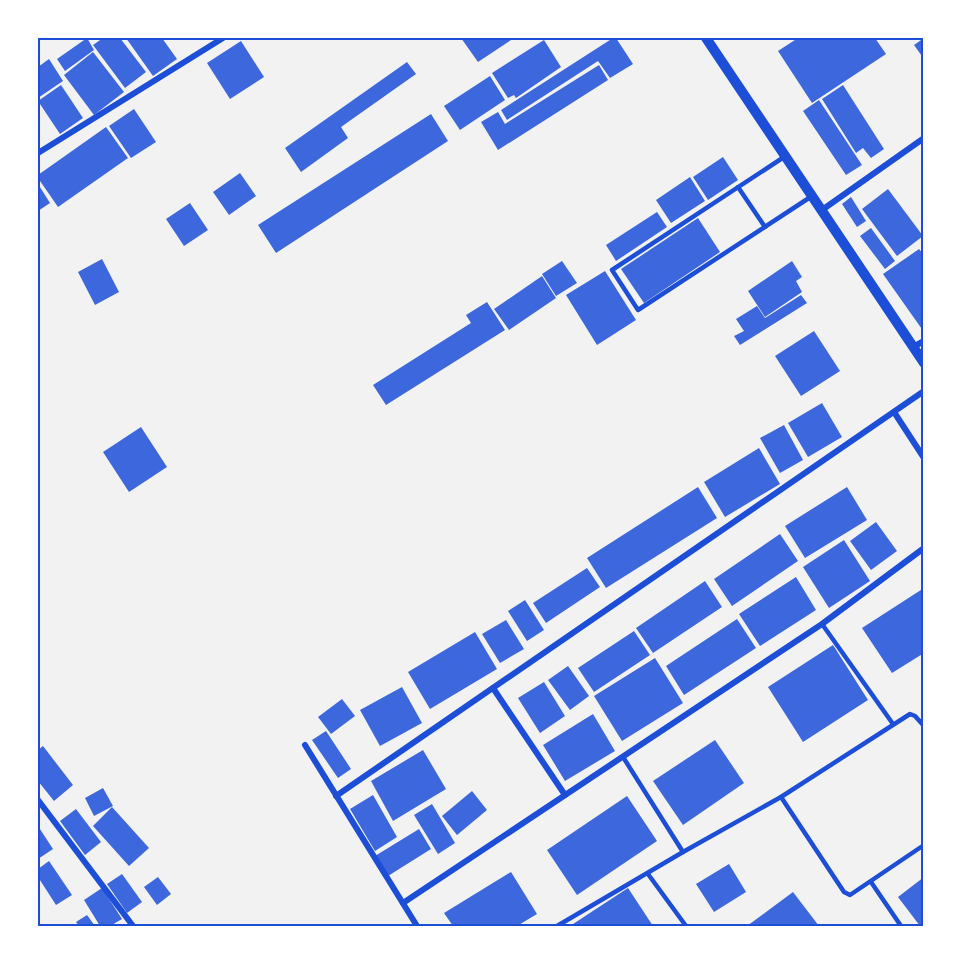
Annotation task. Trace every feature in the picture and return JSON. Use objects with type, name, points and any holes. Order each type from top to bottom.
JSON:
[{"type":"street","points":[[38,153],[223,38]]},
{"type":"street","points":[[706,38],[924,363]]},
{"type":"street","points":[[822,210],[924,138]]},
{"type":"street","points":[[913,347],[924,341]]},
{"type":"street","points":[[336,796],[924,391]]},
{"type":"street","points":[[894,412],[924,458]]},
{"type":"street","points":[[403,903],[822,624],[924,548]]},
{"type":"street","points":[[493,688],[565,795]]},
{"type":"street","points":[[305,745],[417,927]]},
{"type":"street","points":[[38,800],[133,927]]},
{"type":"lane","points":[[785,156],[612,270],[638,310],[812,196]]},
{"type":"lane","points":[[738,187],[765,227]]},
{"type":"lane","points":[[822,624],[893,724]]},
{"type":"lane","points":[[557,927],[683,852],[782,797],[910,714],[918,718],[924,726]]},
{"type":"lane","points":[[623,757],[683,852]]},
{"type":"lane","points":[[782,797],[844,892],[852,895],[924,845]]},
{"type":"lane","points":[[648,874],[686,927]]},
{"type":"lane","points":[[871,882],[901,927]]},
{"type":"building","points":[[87,38],[94,50],[65,71],[57,59]]},
{"type":"building","points":[[103,38],[120,38],[146,72],[125,88],[93,45]]},
{"type":"building","points":[[126,38],[162,38],[177,59],[153,76]]},
{"type":"building","points":[[461,38],[514,38],[478,62]]},
{"type":"building","points":[[616,38],[633,64],[610,78],[598,61],[507,120],[501,110]]},
{"type":"building","points":[[798,38],[875,38],[886,54],[812,103],[778,51]]},
{"type":"building","points":[[924,38],[924,59],[914,45]]},
{"type":"building","points":[[544,40],[561,67],[516,98],[514,95],[508,98],[492,73]]},
{"type":"building","points":[[241,41],[264,77],[230,99],[207,63]]},
{"type":"building","points":[[93,52],[124,92],[94,115],[64,75]]},
{"type":"building","points":[[49,59],[63,81],[38,98],[38,67]]},
{"type":"building","points":[[407,62],[416,74],[341,127],[348,138],[301,172],[285,148]]},
{"type":"building","points":[[599,65],[608,80],[498,150],[481,122],[498,112],[505,124]]},
{"type":"building","points":[[490,76],[505,100],[460,130],[444,106]]},
{"type":"building","points":[[61,85],[83,118],[60,134],[38,101]]},
{"type":"building","points":[[843,85],[884,149],[871,158],[863,148],[856,153],[822,99]]},
{"type":"building","points":[[819,100],[862,165],[846,175],[803,111]]},
{"type":"building","points":[[134,109],[156,142],[131,158],[109,126]]},
{"type":"building","points":[[431,114],[448,141],[276,253],[258,225]]},
{"type":"building","points":[[106,127],[128,158],[58,207],[38,175]]},
{"type":"building","points":[[723,157],[738,180],[708,200],[693,177]]},
{"type":"building","points":[[240,173],[256,196],[229,215],[213,192]]},
{"type":"building","points":[[690,177],[705,201],[671,223],[656,200]]},
{"type":"building","points":[[38,184],[50,203],[38,211]]},
{"type":"building","points":[[888,189],[923,236],[897,256],[862,209]]},
{"type":"building","points":[[851,197],[866,221],[857,227],[842,204]]},
{"type":"building","points":[[190,203],[208,230],[184,246],[166,219]]},
{"type":"building","points":[[657,212],[667,227],[616,261],[606,245]]},
{"type":"building","points":[[698,218],[720,252],[644,303],[621,269]]},
{"type":"building","points":[[871,228],[895,261],[885,269],[860,236]]},
{"type":"building","points":[[919,249],[924,255],[924,332],[883,274]]},
{"type":"building","points":[[102,259],[119,292],[95,305],[78,272]]},
{"type":"building","points":[[562,261],[577,283],[556,296],[542,274]]},
{"type":"building","points":[[792,261],[802,277],[796,281],[802,292],[765,317],[748,291]]},
{"type":"building","points":[[605,271],[636,320],[597,345],[566,295]]},
{"type":"building","points":[[542,276],[556,298],[509,330],[494,309]]},
{"type":"building","points":[[801,295],[807,303],[740,345],[734,336],[744,331],[736,319],[757,306],[765,318]]},
{"type":"building","points":[[487,302],[505,330],[386,405],[373,385],[471,323],[466,315]]},
{"type":"building","points":[[814,331],[840,371],[801,396],[775,356]]},
{"type":"building","points":[[822,403],[842,437],[808,457],[788,423]]},
{"type":"building","points":[[784,425],[803,460],[780,473],[760,438]]},
{"type":"building","points":[[141,427],[167,467],[129,492],[103,452]]},
{"type":"building","points":[[759,448],[780,484],[725,517],[704,482]]},
{"type":"building","points":[[698,487],[717,518],[606,588],[587,558]]},
{"type":"building","points":[[847,487],[867,520],[805,558],[785,526]]},
{"type":"building","points":[[876,522],[897,551],[871,570],[850,541]]},
{"type":"building","points":[[780,534],[798,561],[732,606],[714,579]]},
{"type":"building","points":[[844,540],[870,581],[829,608],[803,567]]},
{"type":"building","points":[[587,568],[600,587],[546,623],[533,603]]},
{"type":"building","points":[[796,577],[816,610],[760,646],[739,614]]},
{"type":"building","points":[[705,581],[722,607],[653,653],[636,628]]},
{"type":"building","points":[[924,588],[924,653],[892,673],[862,628]]},
{"type":"building","points":[[525,600],[544,630],[527,641],[508,611]]},
{"type":"building","points":[[737,619],[756,648],[684,695],[666,666]]},
{"type":"building","points":[[506,620],[524,649],[500,663],[482,634]]},
{"type":"building","points":[[634,631],[650,655],[594,692],[578,668]]},
{"type":"building","points":[[475,632],[497,669],[430,709],[408,672]]},
{"type":"building","points":[[833,645],[868,700],[803,742],[768,687]]},
{"type":"building","points":[[655,658],[683,703],[622,741],[594,696]]},
{"type":"building","points":[[568,666],[589,696],[570,710],[548,680]]},
{"type":"building","points":[[544,682],[565,716],[540,733],[518,698]]},
{"type":"building","points":[[402,687],[422,723],[380,746],[360,710]]},
{"type":"building","points":[[342,699],[355,716],[331,734],[318,717]]},
{"type":"building","points":[[593,714],[615,751],[565,781],[543,745]]},
{"type":"building","points":[[326,731],[351,769],[338,778],[312,740]]},
{"type":"building","points":[[715,740],[744,783],[683,825],[653,781]]},
{"type":"building","points":[[43,746],[73,785],[54,801],[38,781],[38,750]]},
{"type":"building","points":[[423,750],[446,789],[393,821],[371,781]]},
{"type":"building","points":[[103,788],[113,806],[94,816],[85,798]]},
{"type":"building","points":[[472,791],[487,810],[457,835],[442,816]]},
{"type":"building","points":[[373,795],[397,837],[375,851],[350,809]]},
{"type":"building","points":[[627,796],[657,841],[577,895],[547,850]]},
{"type":"building","points":[[432,804],[455,843],[438,854],[414,815]]},
{"type":"building","points":[[112,807],[149,848],[129,866],[93,826]]},
{"type":"building","points":[[76,809],[101,842],[85,855],[60,821]]},
{"type":"building","points":[[38,826],[53,849],[38,859]]},
{"type":"building","points":[[419,829],[431,849],[388,876],[375,856]]},
{"type":"building","points":[[49,861],[72,895],[56,905],[38,877],[38,869]]},
{"type":"building","points":[[729,864],[746,892],[714,912],[696,884]]},
{"type":"building","points":[[511,872],[537,914],[517,926],[453,926],[444,913]]},
{"type":"building","points":[[122,874],[142,902],[127,913],[107,884]]},
{"type":"building","points":[[158,877],[171,894],[157,905],[144,887]]},
{"type":"building","points":[[924,877],[924,926],[920,926],[898,897]]},
{"type":"building","points":[[102,888],[122,919],[110,926],[100,926],[84,900]]},
{"type":"building","points":[[628,888],[653,926],[570,926]]},
{"type":"building","points":[[793,892],[819,926],[747,926]]},
{"type":"building","points":[[87,915],[95,926],[79,926],[76,922]]}]
